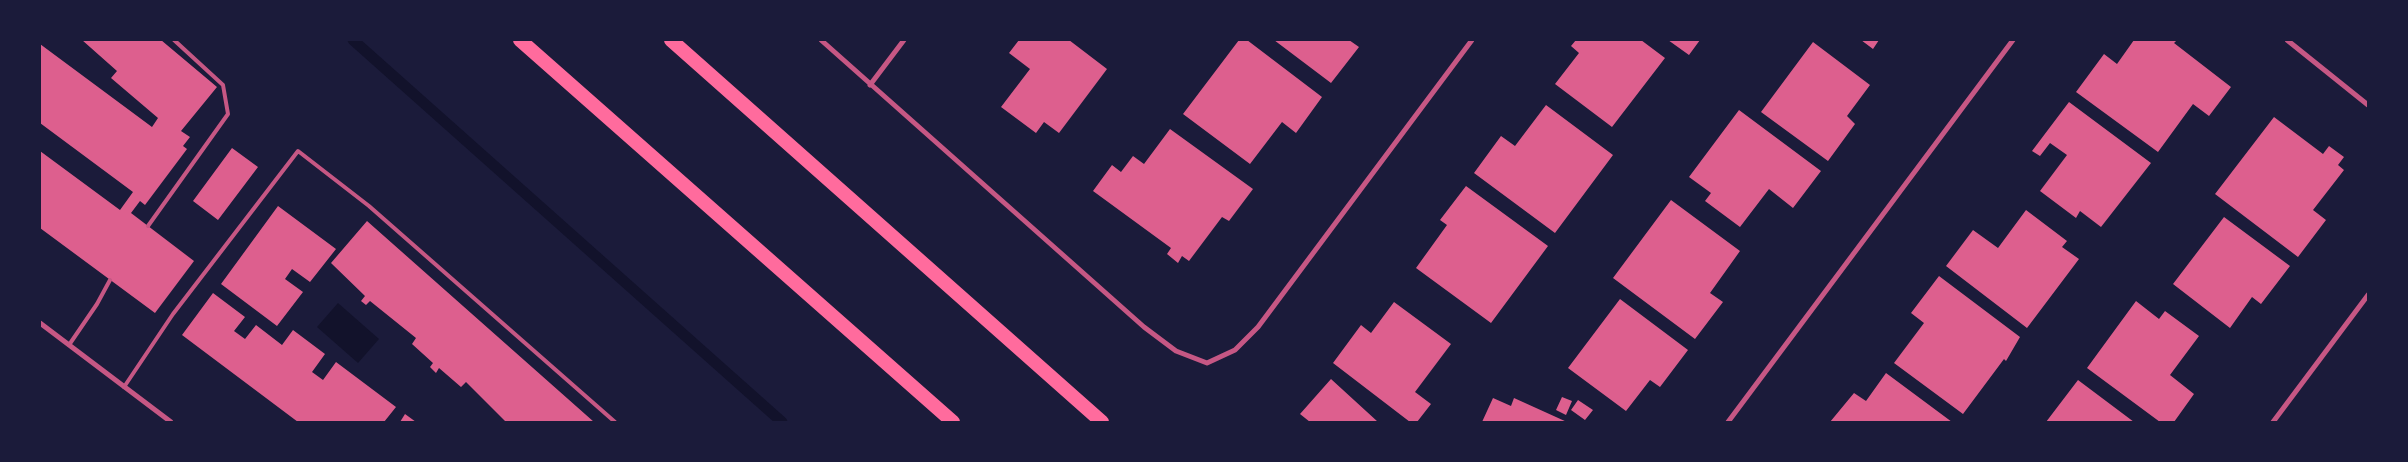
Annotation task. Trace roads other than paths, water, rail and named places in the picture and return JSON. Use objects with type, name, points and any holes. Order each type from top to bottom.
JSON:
[{"type":"highway","points":[[520,40],[953,422]]},
{"type":"highway","points":[[671,40],[1102,422]]},
{"type":"street","points":[[821,40],[1144,327],[1176,351],[1207,363],[1235,350],[1258,327],[1472,40]]},
{"type":"street","points":[[870,85],[904,40]]},
{"type":"street","points":[[1728,422],[2014,40]]},
{"type":"street","points":[[2287,40],[2368,105]]},
{"type":"street","points":[[2274,422],[2368,295]]},
{"type":"street","points":[[40,323],[171,422]]},
{"type":"lane","points":[[148,226],[228,114],[223,85],[174,40]]},
{"type":"lane","points":[[124,387],[173,314],[298,151],[369,206],[614,422]]},
{"type":"lane","points":[[70,345],[97,304],[110,280]]},
{"type":"waterway","points":[[353,40],[782,422]]}]
